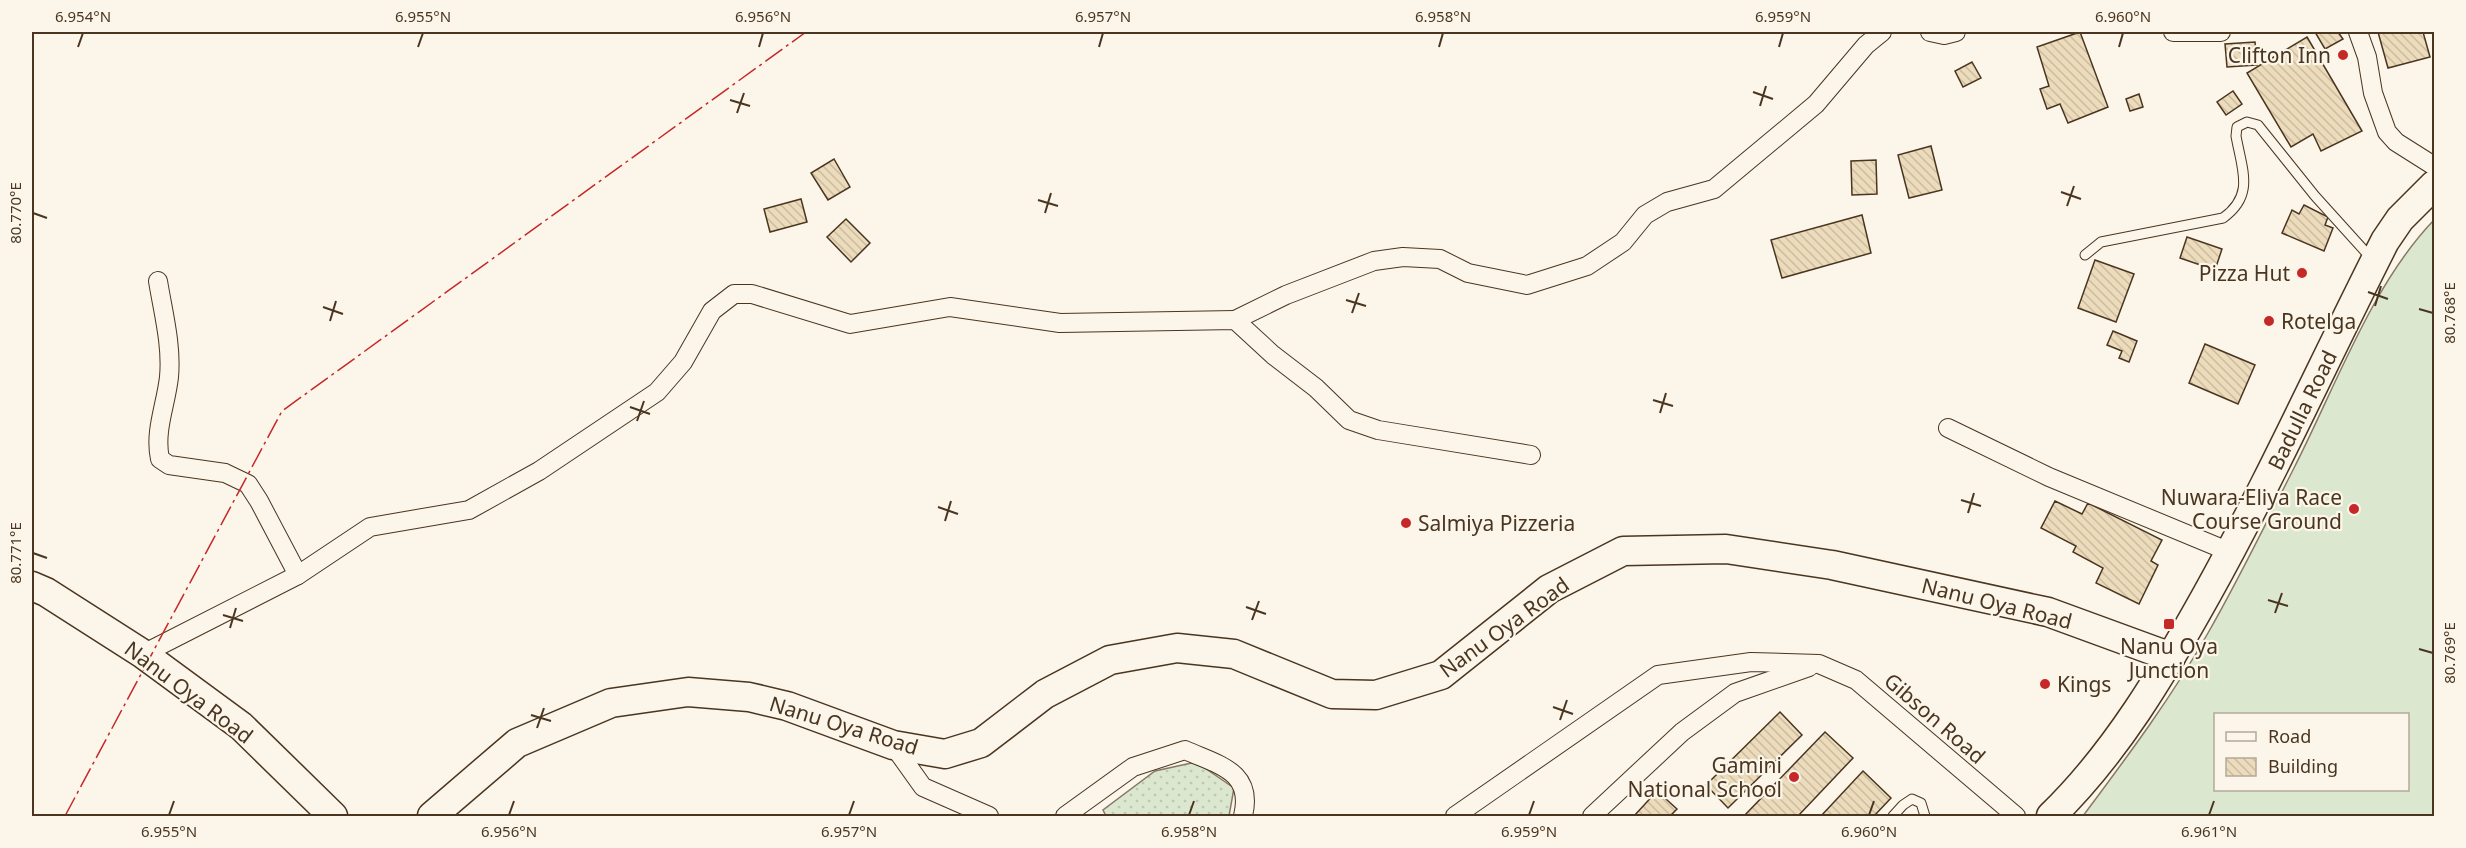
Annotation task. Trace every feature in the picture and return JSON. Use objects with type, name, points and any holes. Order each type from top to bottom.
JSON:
[{"type":"highway","name":"Badulla Road","points":[[2051,816],[2107,751],[2151,691],[2267,483],[2375,262],[2400,219],[2434,184]]},
{"type":"highway","name":"Nanu Oya Road","points":[[432,816],[516,743],[611,703],[688,692],[749,697],[787,706],[893,745],[945,754],[981,743],[1045,694],[1110,660],[1177,648],[1234,654],[1332,694],[1376,696],[1441,675],[1549,589],[1623,551],[1726,549],[1832,565],[2048,612],[2171,657]]},
{"type":"highway","name":"Nanu Oya Road","points":[[32,586],[46,592],[143,654],[241,726],[333,816]]},
{"type":"street","points":[[143,654],[298,575],[370,527],[469,510],[539,471],[657,392],[683,362],[712,311],[734,294],[752,294],[850,324],[950,308],[1060,323],[1235,320],[1286,295],[1374,261],[1403,257],[1440,259],[1468,273],[1527,285],[1587,266],[1623,242],[1645,215],[1667,202],[1714,189],[1816,104],[1866,45],[1882,32]]},
{"type":"street","points":[[1930,32],[1944,35],[1956,32]]},
{"type":"street","points":[[2173,32],[2221,32]]},
{"type":"street","points":[[2358,32],[2367,57],[2373,93],[2387,132],[2396,142],[2434,166]]},
{"type":"street","points":[[158,281],[169,356],[169,378],[157,443],[160,459],[170,465],[225,472],[248,484],[298,575]]},
{"type":"street","points":[[1235,320],[1273,355],[1316,388],[1349,420],[1378,430],[1531,455]]},
{"type":"street","points":[[1948,429],[2049,477],[2229,552]]},
{"type":"street","points":[[1455,816],[1658,675],[1751,662],[1819,664]]},
{"type":"street","points":[[1592,816],[1682,732],[1735,693],[1819,664]]},
{"type":"street","name":"Gibson Road","points":[[1819,664],[1856,680],[2016,816]]},
{"type":"street","points":[[893,745],[923,788],[989,816]]},
{"type":"street","points":[[1065,816],[1133,768],[1185,750],[1233,772],[1245,790],[1243,816]]},
{"type":"lane","points":[[2085,255],[2101,242],[2223,218],[2234,210],[2245,189],[2236,136],[2237,127],[2247,122],[2258,125],[2315,196],[2375,262]]},
{"type":"lane","points":[[1893,816],[1912,799],[1921,803],[1925,816]]},
{"type":"green space","name":"Nuwara-Eliya Race Course Ground","points":[[2434,220],[2434,816],[2083,816],[2164,703],[2208,633],[2294,468],[2356,338],[2392,274]]},
{"type":"green space","points":[[1196,762],[1234,788],[1229,816],[1106,816],[1103,810],[1155,771]]},
{"type":"building","points":[[2080,32],[2108,107],[2068,123],[2060,104],[2047,109],[2040,89],[2049,86],[2037,47]]},
{"type":"building","points":[[2315,32],[2338,32],[2343,39],[2325,49]]},
{"type":"building","points":[[2378,32],[2423,32],[2430,57],[2388,68]]},
{"type":"building","points":[[2307,37],[2362,131],[2321,151],[2313,134],[2291,147],[2247,73]]},
{"type":"building","points":[[2255,42],[2257,65],[2227,67],[2225,44]]},
{"type":"building","points":[[1972,62],[1981,78],[1963,87],[1955,71]]},
{"type":"building","points":[[2233,91],[2242,104],[2226,115],[2217,102]]},
{"type":"building","points":[[2139,94],[2143,107],[2130,111],[2126,99]]},
{"type":"building","points":[[1931,146],[1942,190],[1909,198],[1898,155]]},
{"type":"building","points":[[834,159],[850,187],[828,200],[811,173]]},
{"type":"building","points":[[1876,160],[1877,194],[1852,195],[1851,161]]},
{"type":"building","points":[[801,199],[807,222],[770,232],[764,209]]},
{"type":"building","points":[[2304,205],[2328,217],[2325,225],[2333,228],[2324,251],[2282,233],[2292,210],[2299,214]]},
{"type":"building","points":[[1862,215],[1871,253],[1782,278],[1771,240]]},
{"type":"building","points":[[846,219],[870,243],[851,262],[827,237]]},
{"type":"building","points":[[2187,237],[2222,249],[2215,270],[2180,258]]},
{"type":"building","points":[[2095,260],[2134,274],[2116,322],[2078,308]]},
{"type":"building","points":[[2113,331],[2137,341],[2129,362],[2119,358],[2122,351],[2107,345]]},
{"type":"building","points":[[2205,344],[2255,365],[2238,404],[2189,383]]},
{"type":"building","points":[[2055,501],[2082,514],[2088,503],[2162,540],[2151,561],[2158,565],[2139,604],[2096,583],[2103,568],[2073,552],[2076,546],[2041,528]]},
{"type":"building","points":[[1780,712],[1802,735],[1728,808],[1706,785]]},
{"type":"building","points":[[1825,732],[1853,758],[1798,816],[1744,816]]},
{"type":"building","points":[[1863,771],[1891,798],[1874,816],[1821,816]]},
{"type":"building","points":[[1657,791],[1677,809],[1670,816],[1634,816]]},
{"type":"power","points":[[65,816],[282,411],[806,32]]},
{"type":"place","name":"Clifton Inn","points":[[2343,55]]},
{"type":"place","name":"Pizza Hut","points":[[2302,273]]},
{"type":"place","name":"Rotelga","points":[[2269,321]]},
{"type":"place","name":"Nuwara-Eliya Race Course Ground","points":[[2354,509]]},
{"type":"place","name":"Salmiya Pizzeria","points":[[1406,523]]},
{"type":"place","name":"Nanu Oya Junction","points":[[2169,624]]},
{"type":"place","name":"Kings","points":[[2045,684]]},
{"type":"place","name":"Gamini National School","points":[[1794,777]]}]
